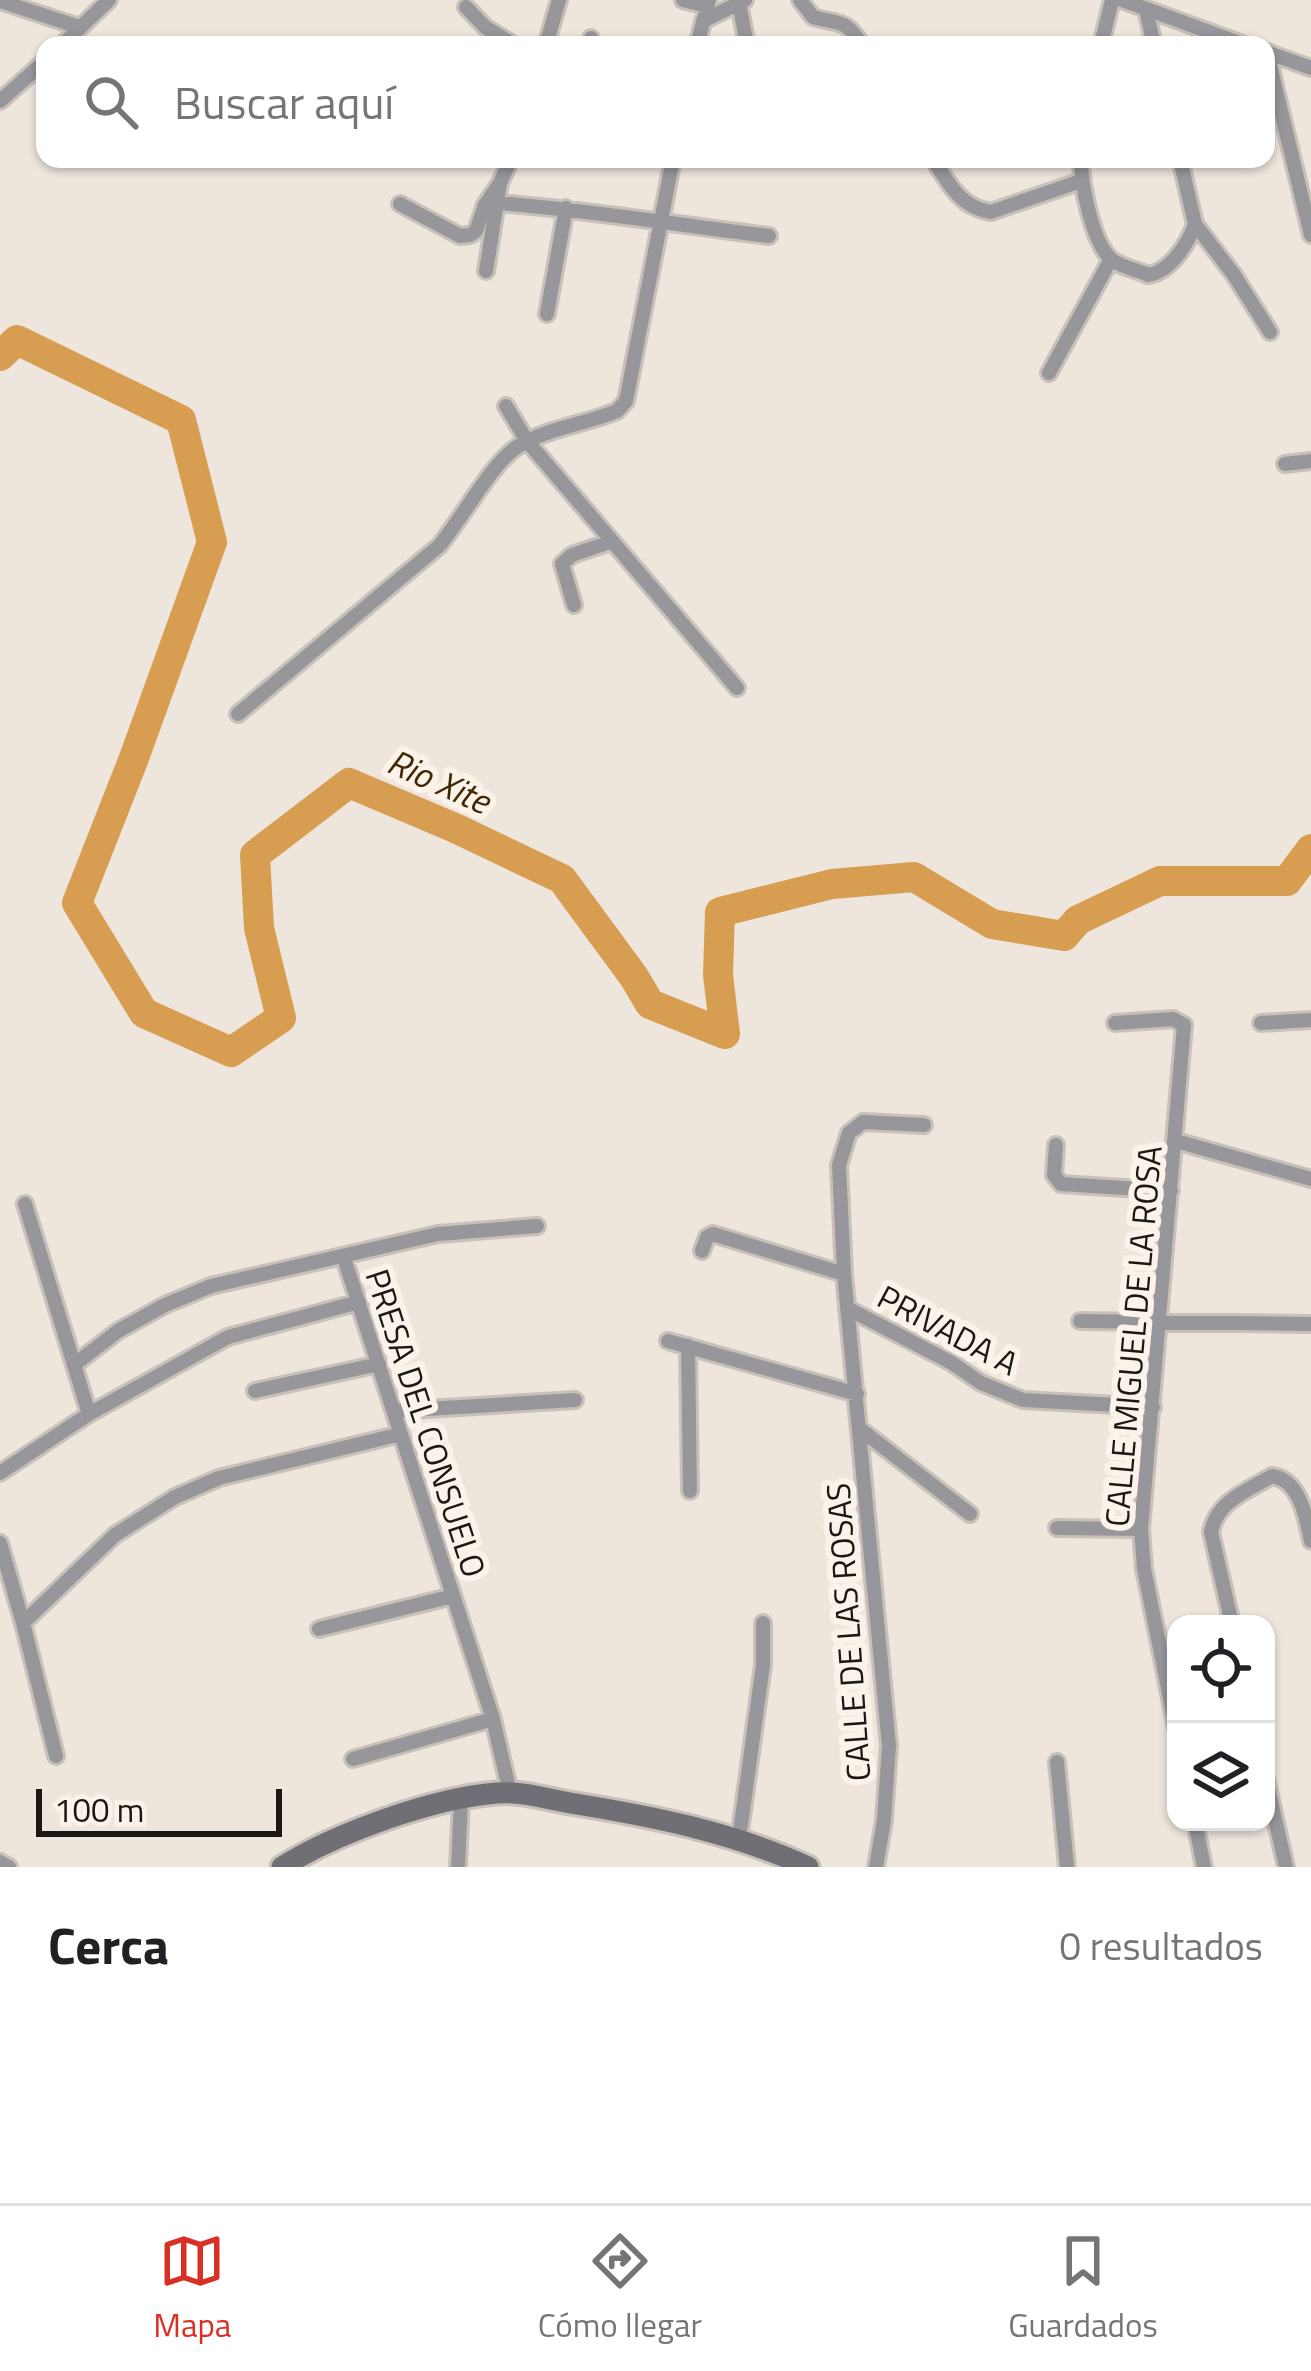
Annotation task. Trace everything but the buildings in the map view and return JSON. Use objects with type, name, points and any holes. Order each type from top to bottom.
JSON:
[{"type":"street","points":[[72,36],[109,0]]},
{"type":"street","points":[[549,36],[559,0]]},
{"type":"street","points":[[683,0],[706,9],[742,2],[746,36]]},
{"type":"street","points":[[800,0],[813,16],[836,20],[856,36]]},
{"type":"street","points":[[1103,36],[1112,0]]},
{"type":"street","points":[[1122,0],[1220,36]]},
{"type":"street","points":[[0,1],[80,28]]},
{"type":"street","points":[[466,7],[500,36]]},
{"type":"street","points":[[1146,10],[1152,36]]},
{"type":"street","points":[[1275,55],[1311,68]]},
{"type":"street","points":[[0,101],[36,69]]},
{"type":"street","points":[[1275,89],[1311,235]]},
{"type":"street","points":[[400,204],[466,236],[476,231],[507,168]]},
{"type":"street","points":[[238,714],[439,546],[501,461],[527,441],[605,416],[626,401],[671,168]]},
{"type":"street","points":[[939,168],[954,192],[991,212],[1081,181]]},
{"type":"street","points":[[1082,168],[1092,225],[1111,259],[1148,275],[1159,274],[1195,224]]},
{"type":"street","points":[[1182,168],[1195,224],[1270,332]]},
{"type":"street","points":[[487,271],[500,183]]},
{"type":"street","points":[[499,203],[769,236]]},
{"type":"street","points":[[547,314],[566,208]]},
{"type":"street","points":[[1049,373],[1111,259]]},
{"type":"street","points":[[506,406],[527,441],[736,688]]},
{"type":"street","points":[[1285,464],[1311,461]]},
{"type":"street","points":[[574,605],[562,564],[572,555],[610,542]]},
{"type":"street","name":"CALLE MIGUEL DE LA ROSA","points":[[1115,1023],[1162,1018],[1184,1025],[1141,1529],[1144,1570],[1175,1723]]},
{"type":"street","points":[[1261,1023],[1311,1020]]},
{"type":"street","name":"CALLE DE LAS ROSAS","points":[[876,1867],[890,1746],[844,1274],[839,1166],[849,1132],[863,1122],[925,1125]]},
{"type":"street","points":[[1176,1141],[1311,1180]]},
{"type":"street","points":[[1057,1144],[1054,1174],[1061,1184],[1171,1191]]},
{"type":"street","points":[[25,1204],[89,1414]]},
{"type":"street","name":"PRESA DEL CONSUELO","points":[[509,1793],[493,1719],[344,1258],[438,1234],[537,1226]]},
{"type":"street","points":[[702,1251],[713,1234],[844,1274]]},
{"type":"street","points":[[74,1365],[118,1331],[211,1286],[344,1258]]},
{"type":"street","points":[[0,1473],[89,1414],[228,1336],[359,1302]]},
{"type":"street","name":"PRIVADA A","points":[[848,1308],[981,1383],[1023,1400],[1153,1407]]},
{"type":"street","points":[[1080,1321],[1311,1324]]},
{"type":"street","points":[[668,1341],[856,1394]]},
{"type":"street","points":[[688,1346],[690,1491]]},
{"type":"street","points":[[255,1390],[379,1364]]},
{"type":"street","points":[[394,1411],[575,1400]]},
{"type":"street","points":[[860,1429],[970,1514]]},
{"type":"street","points":[[23,1623],[116,1534],[175,1497],[219,1478],[401,1434]]},
{"type":"street","points":[[1230,1615],[1211,1532],[1223,1505],[1272,1476],[1281,1477],[1290,1483],[1309,1521],[1311,1541]]},
{"type":"street","points":[[1057,1528],[1141,1529]]},
{"type":"street","points":[[0,1543],[6,1602],[23,1623],[56,1756]]},
{"type":"street","points":[[319,1630],[453,1596]]},
{"type":"street","points":[[739,1838],[763,1665],[763,1623]]},
{"type":"street","points":[[353,1759],[493,1719]]},
{"type":"street","points":[[1057,1762],[1067,1867]]},
{"type":"street","points":[[282,1867],[350,1833],[461,1799],[509,1793],[615,1810],[739,1838],[808,1867]]},
{"type":"street","points":[[458,1867],[461,1799]]},
{"type":"street","points":[[1275,1819],[1286,1867]]},
{"type":"street","points":[[1197,1831],[1204,1867]]},
{"type":"street","points":[[0,1862],[9,1867]]},
{"type":"waterway","name":"Rio Xite","points":[[0,356],[17,340],[181,420],[212,542],[77,903],[144,1013],[231,1052],[281,1018],[259,928],[255,855],[349,783],[562,879],[650,1004],[725,1034],[718,975],[720,912],[832,884],[914,877],[992,924],[1064,936],[1078,920],[1160,881],[1287,881],[1311,849]]}]
